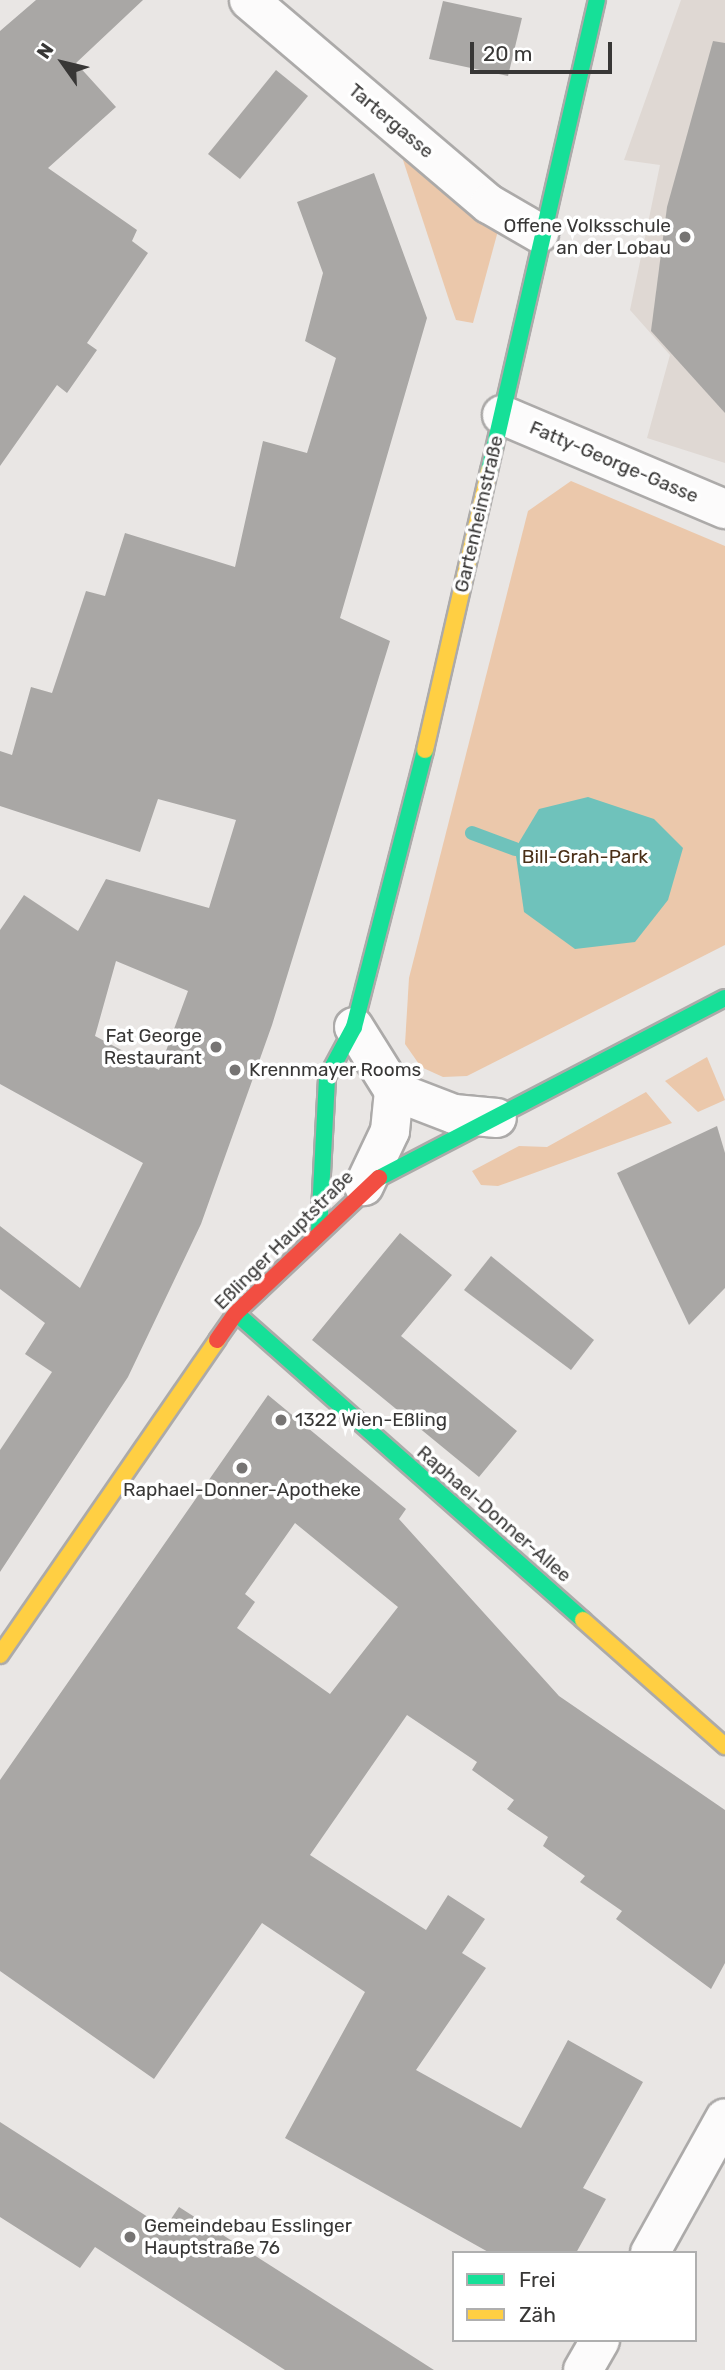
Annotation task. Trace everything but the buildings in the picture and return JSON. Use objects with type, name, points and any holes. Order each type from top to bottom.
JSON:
[{"type":"street","name":"Tartergasse","points":[[249,0],[489,204],[539,233]]},
{"type":"street","name":"Gartenheimstraße","points":[[319,1231],[326,1087],[354,1027],[502,415],[539,233],[597,0]]},
{"type":"street","name":"Fatty-George-Gasse","points":[[502,415],[725,509]]},
{"type":"street","name":"Eßlinger Hauptstraße","points":[[0,1655],[236,1313],[364,1186],[725,998]]},
{"type":"street","points":[[354,1027],[394,1091],[454,1114],[497,1118]]},
{"type":"street","points":[[364,1186],[390,1131],[394,1091]]},
{"type":"street","name":"Raphael-Donner-Allee","points":[[236,1313],[725,1746]]},
{"type":"street","points":[[651,2251],[725,2118]]},
{"type":"street","points":[[583,2370],[599,2342]]},
{"type":"shaded area","name":"Offene Volksschule an der Lobau","points":[[681,0],[725,0],[725,463],[647,438],[670,355],[630,310],[660,165],[624,160]]},
{"type":"green space","points":[[414,157],[499,227],[473,323],[456,320],[451,306],[403,160]]},
{"type":"green space","name":"Bill-Grah-Park","points":[[571,481],[725,546],[725,945],[467,1076],[443,1077],[421,1067],[405,1044],[409,978],[528,511]]},
{"type":"green space","points":[[707,1057],[725,1100],[698,1112],[665,1081]]},
{"type":"green space","points":[[646,1092],[672,1123],[498,1186],[481,1185],[472,1171],[519,1146],[547,1147]]},
{"type":"water","points":[[588,797],[654,819],[683,848],[668,900],[635,942],[575,949],[524,912],[515,849],[539,809]]},
{"type":"waterway","points":[[472,833],[515,849]]},
{"type":"traffic: fast","points":[[489,471],[597,0]]},
{"type":"traffic: fast","points":[[319,1231],[327,1077],[354,1027],[425,750]]},
{"type":"traffic: fast","points":[[379,1178],[725,998]]},
{"type":"traffic: fast","points":[[236,1313],[583,1620]]},
{"type":"traffic: slow","points":[[425,750],[489,471]]},
{"type":"traffic: slow","points":[[0,1655],[217,1340]]},
{"type":"traffic: slow","points":[[583,1620],[725,1746]]},
{"type":"traffic: jam","points":[[217,1340],[236,1313],[379,1178]]},
{"type":"place","name":"Offene Volksschule an der Lobau","points":[[685,237]]},
{"type":"place","name":"Fat George Restaurant","points":[[216,1047]]},
{"type":"place","name":"Krennmayer Rooms","points":[[235,1070]]},
{"type":"place","name":"1322 Wien-Eßling","points":[[281,1420]]},
{"type":"place","name":"Raphael-Donner-Apotheke","points":[[242,1468]]},
{"type":"place","name":"Gemeindebau Esslinger Hauptstraße 76","points":[[130,2237]]}]
